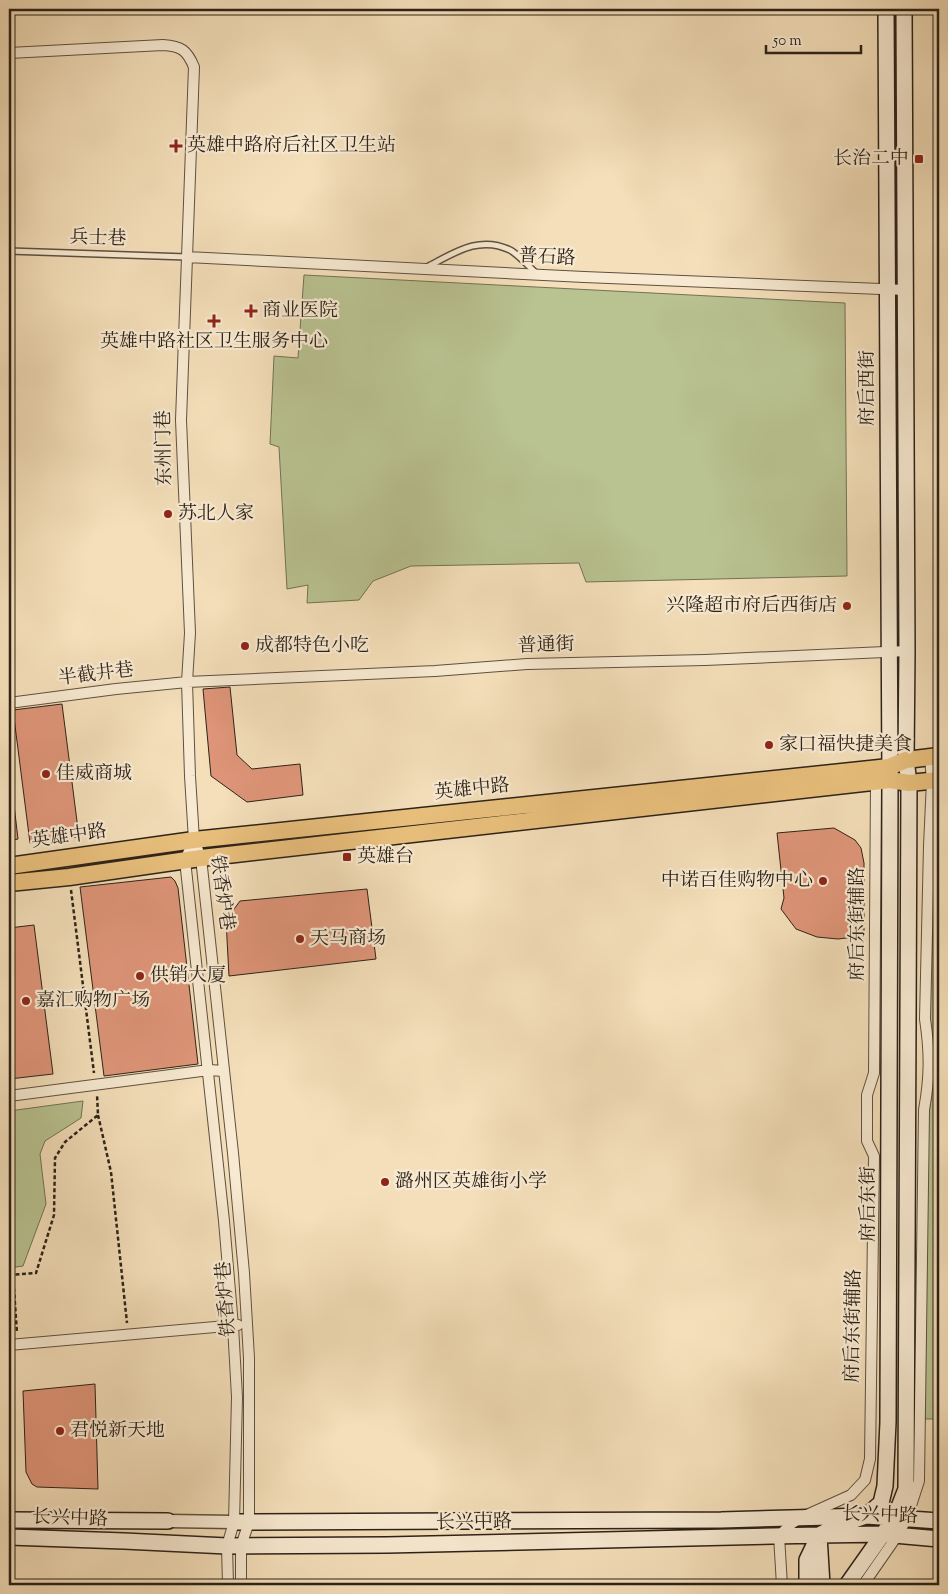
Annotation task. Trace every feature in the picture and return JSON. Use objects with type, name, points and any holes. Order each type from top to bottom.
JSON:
[{"type":"main road","name":"府后西街","points":[[885,776],[889,652],[886,9]]},
{"type":"main road","name":"府后西街","points":[[904,9],[906,760]]},
{"type":"main road","name":"英雄中路","points":[[9,883],[69,877],[193,859],[885,776],[906,760],[935,757]]},
{"type":"main road","name":"府后东街","points":[[847,1585],[890,1535],[901,1518],[906,1489],[909,784],[906,760]]},
{"type":"main road","name":"英雄中路","points":[[9,866],[194,840],[885,776],[909,784],[936,780]]},
{"type":"main road","name":"府后东街","points":[[819,1534],[866,1516],[881,1503],[885,1486],[888,1422],[885,776]]},
{"type":"main road","name":"长兴中路","points":[[241,1522],[712,1520],[866,1516],[939,1522]]},
{"type":"main road","name":"长兴中路","points":[[9,1520],[168,1521]]},
{"type":"main road","name":"长兴中路","points":[[9,1537],[234,1546],[819,1534],[890,1535],[939,1539]]},
{"type":"main road","points":[[807,1585],[806,1560],[819,1534]]},
{"type":"main road","points":[[819,1534],[822,1585]]},
{"type":"street","name":"东州门巷","points":[[9,53],[163,45],[182,49],[190,56],[194,67],[181,420],[190,633],[187,682],[194,840]]},
{"type":"street","name":"普石路","points":[[187,257],[538,275],[906,290]]},
{"type":"street","name":"普通街","points":[[187,682],[435,672],[527,664],[705,660],[907,651]]},
{"type":"street","name":"半截井巷","points":[[9,703],[187,682]]},
{"type":"street","points":[[901,1518],[919,1481],[924,1118],[929,1082],[929,1045],[925,1019],[929,846],[936,780],[935,757]]},
{"type":"street","name":"府后东街辅路","points":[[779,1536],[800,1518],[851,1495],[865,1480],[870,1459],[874,1156],[867,1142],[867,1095],[874,1073],[885,776]]},
{"type":"street","name":"铁香炉巷","points":[[194,840],[193,859],[209,1070],[233,1326],[241,1522]]},
{"type":"street","name":"铁香炉巷","points":[[194,840],[193,859],[234,1152],[247,1322],[249,1367],[241,1522],[234,1546]]},
{"type":"street","points":[[9,1096],[209,1070],[224,1071]]},
{"type":"street","points":[[14,1345],[233,1326],[247,1322]]},
{"type":"street","name":"长兴中路","points":[[168,1521],[241,1522]]},
{"type":"street","points":[[228,1585],[234,1546],[241,1522]]},
{"type":"street","points":[[863,1585],[890,1535]]},
{"type":"street","points":[[779,1536],[782,1585]]},
{"type":"street","points":[[234,1546],[241,1585]]},
{"type":"lane","points":[[423,269],[466,247],[486,243],[511,250],[538,275]]},
{"type":"lane","name":"兵士巷","points":[[9,251],[187,257]]},
{"type":"path","points":[[98,1114],[111,1172],[128,1335]]},
{"type":"path","points":[[13,1275],[14,1345]]},
{"type":"green space","points":[[304,275],[845,303],[847,576],[586,582],[579,563],[411,566],[373,581],[359,600],[307,603],[308,585],[287,589],[279,447],[270,444],[274,356],[298,358]]},
{"type":"green space","points":[[937,810],[939,810],[939,1419],[925,1419],[927,1124],[932,1093],[929,1031]]},
{"type":"green space","points":[[83,1101],[81,1118],[45,1141],[40,1154],[46,1204],[23,1266],[9,1268],[9,1111]]},
{"type":"building","points":[[230,687],[237,755],[252,769],[300,764],[303,795],[247,802],[211,776],[203,689]]},
{"type":"building","name":"佳威商城","points":[[62,704],[79,837],[30,843],[13,710]]},
{"type":"building","points":[[9,762],[18,839],[9,841]]},
{"type":"building","name":"中诺百佳购物中心","points":[[834,828],[855,840],[861,848],[864,863],[864,936],[838,939],[817,937],[796,929],[781,909],[784,898],[777,833]]},
{"type":"building","name":"供销大厦","points":[[171,877],[178,888],[198,1064],[104,1076],[80,887]]},
{"type":"building","name":"天马商场","points":[[367,889],[376,959],[229,976],[226,920],[240,901]]},
{"type":"building","name":"嘉汇购物广场","points":[[34,925],[53,1074],[9,1079],[9,928]]},
{"type":"building","name":"君悦新天地","points":[[95,1384],[98,1489],[37,1487],[32,1484],[26,1472],[23,1391]]},
{"type":"place","name":"英雄中路府后社区卫生站","points":[[176,146]]},
{"type":"place","name":"长治二中","points":[[919,159]]},
{"type":"place","name":"商业医院","points":[[251,311]]},
{"type":"place","name":"英雄中路社区卫生服务中心","points":[[214,321]]},
{"type":"place","name":"苏北人家","points":[[168,514]]},
{"type":"place","name":"兴隆超市府后西街店","points":[[847,606]]},
{"type":"place","name":"成都特色小吃","points":[[245,646]]},
{"type":"place","name":"家口福快捷美食","points":[[769,745]]},
{"type":"place","name":"佳威商城","points":[[46,774]]},
{"type":"place","name":"英雄台","points":[[347,857]]},
{"type":"place","name":"中诺百佳购物中心","points":[[823,881]]},
{"type":"place","name":"天马商场","points":[[300,939]]},
{"type":"place","name":"供销大厦","points":[[140,976]]},
{"type":"place","name":"嘉汇购物广场","points":[[26,1001]]},
{"type":"place","name":"潞州区英雄街小学","points":[[385,1182]]},
{"type":"place","name":"君悦新天地","points":[[60,1431]]}]
